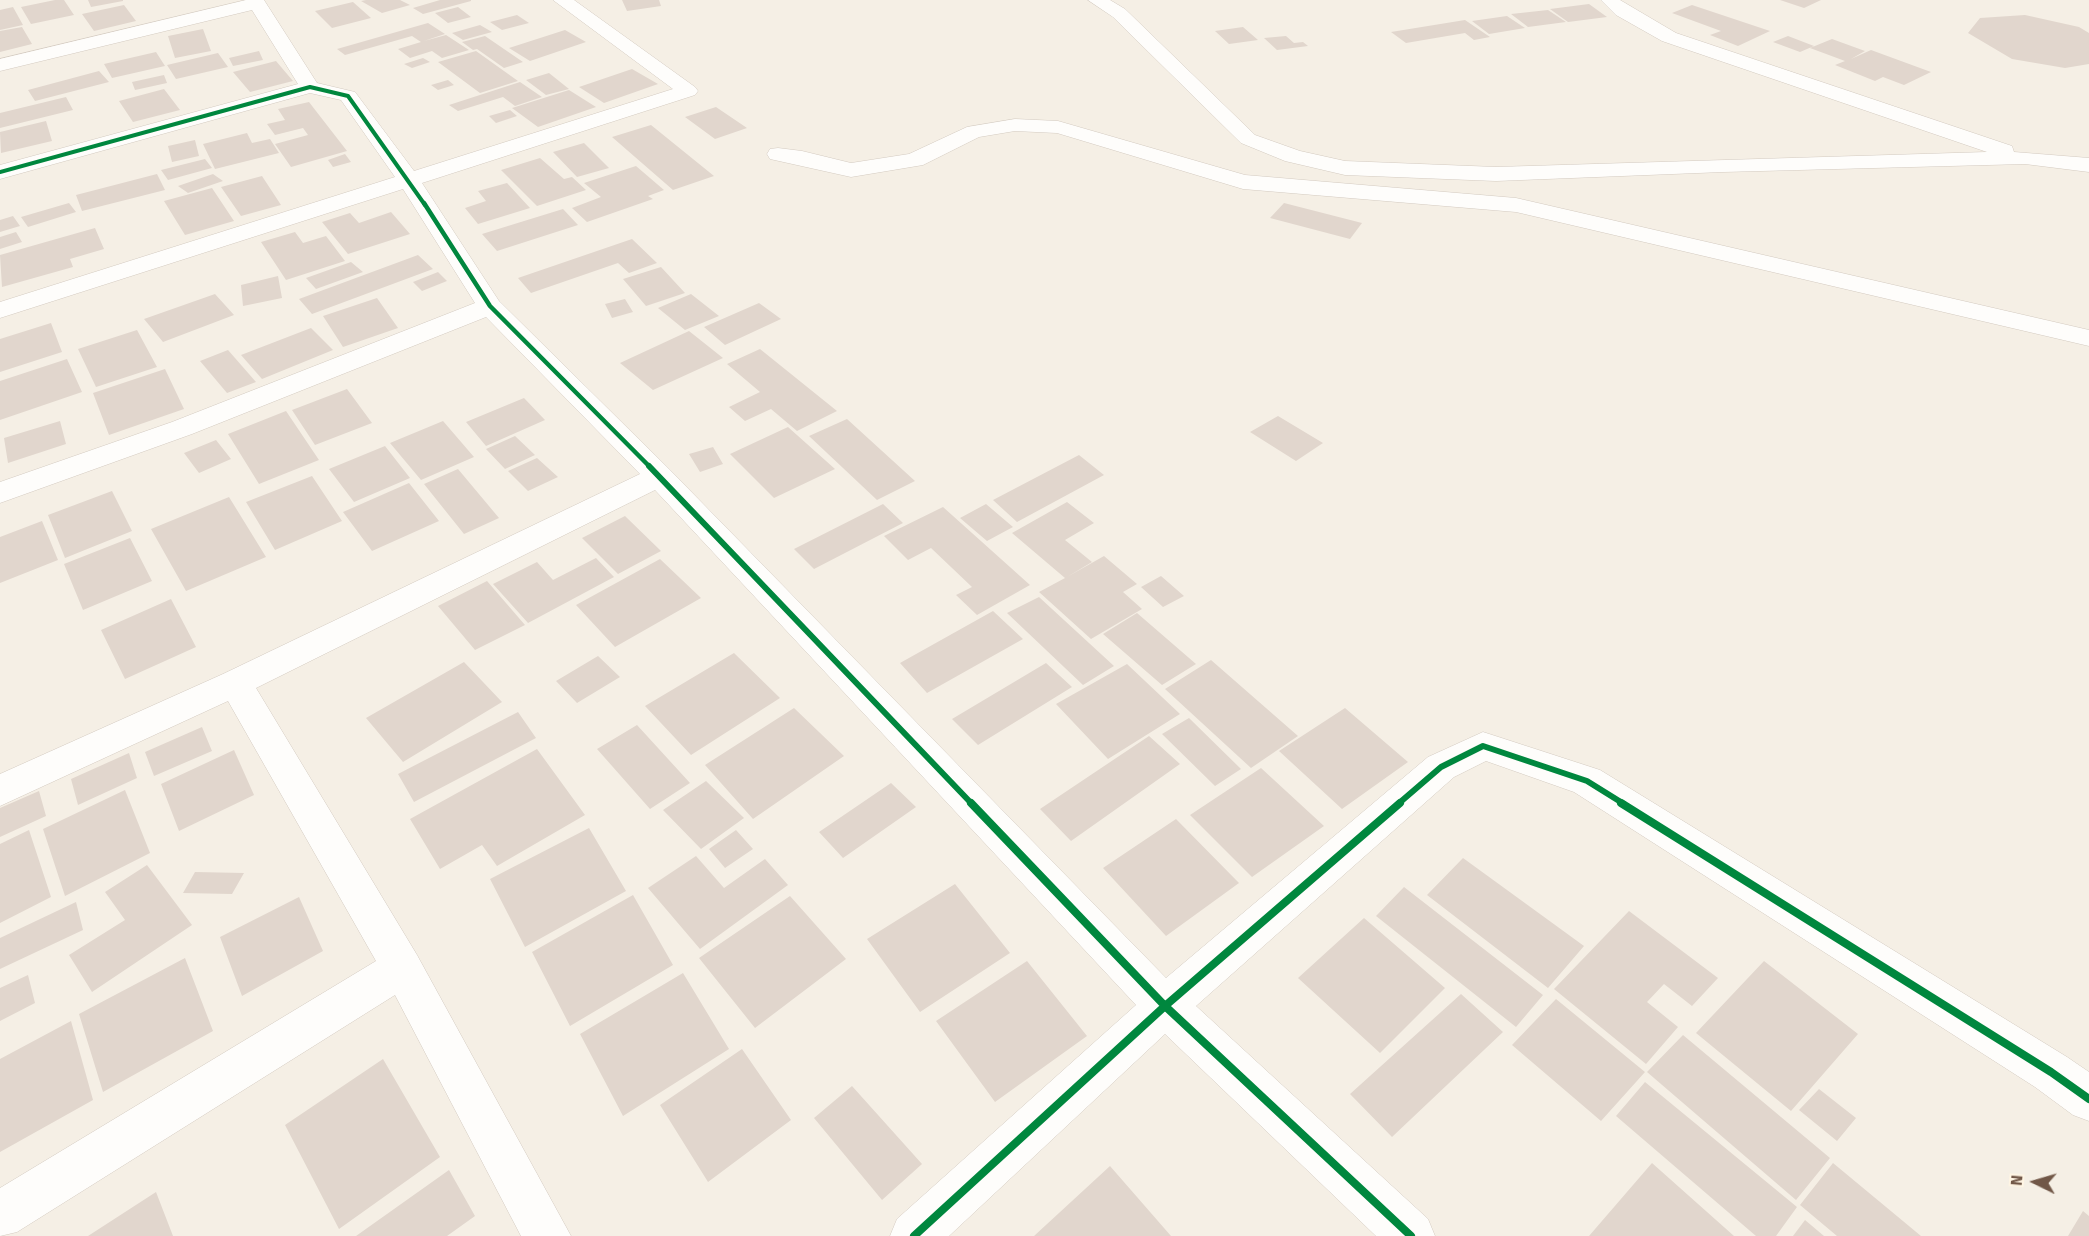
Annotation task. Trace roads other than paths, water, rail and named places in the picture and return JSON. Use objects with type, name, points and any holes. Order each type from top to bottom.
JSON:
[{"type":"street","points":[[0,310],[688,92],[621,40],[562,0]]},
{"type":"street","points":[[1097,0],[1119,14],[1248,139],[1293,156],[1345,168],[1496,174],[1723,165],[2025,158],[2089,165]]},
{"type":"street","points":[[1610,0],[1622,11],[1669,37],[2025,158],[2089,175]]},
{"type":"street","points":[[0,65],[256,1],[310,87]]},
{"type":"street","points":[[0,172],[310,87],[348,96],[408,179],[490,306],[659,476],[1165,1006],[1411,1236]]},
{"type":"street","points":[[778,154],[802,157],[850,170],[915,160],[974,131],[1015,125],[1058,127],[1242,182],[1515,205],[2089,338]]},
{"type":"street","points":[[0,493],[182,429],[490,306]]},
{"type":"street","points":[[0,791],[235,683],[659,476]]},
{"type":"street","points":[[235,683],[402,968],[547,1236]]},
{"type":"street","points":[[914,1236],[1165,1006],[1441,767],[1483,746],[1587,781],[2041,1065],[2089,1099]]},
{"type":"street","points":[[0,1215],[402,968]]}]
